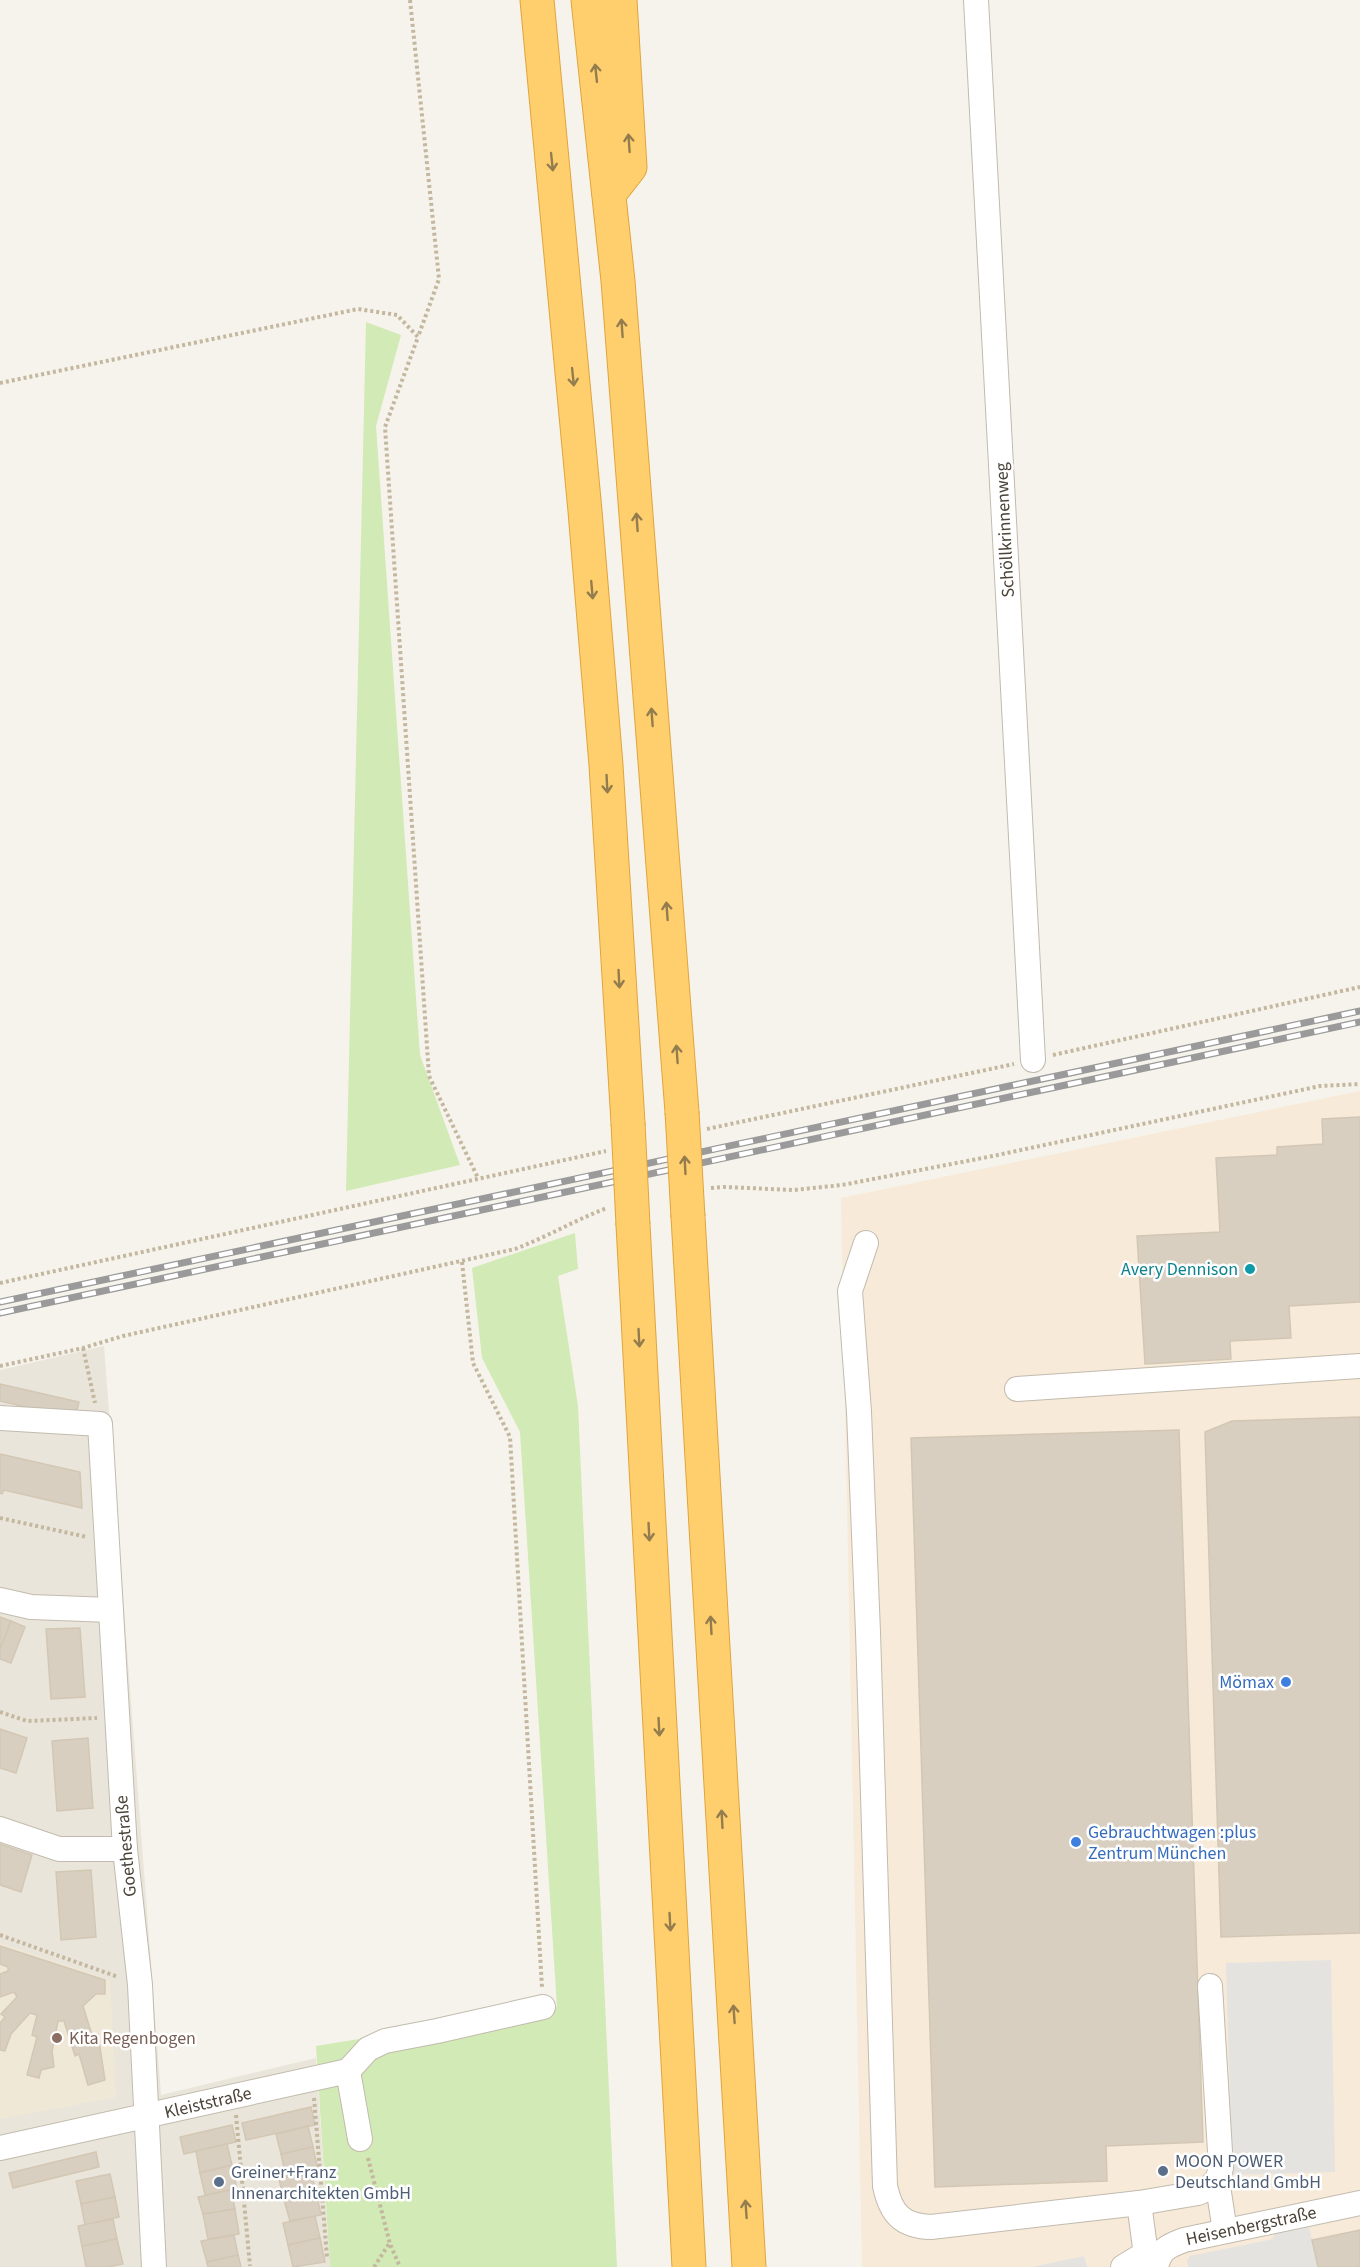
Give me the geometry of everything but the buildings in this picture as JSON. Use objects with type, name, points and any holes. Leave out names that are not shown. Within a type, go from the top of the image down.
[{"type":"highway","points":[[522,0],[546,103]]},
{"type":"highway","points":[[537,0],[584,499],[606,765],[622,1136],[633,1225],[689,2267]]},
{"type":"highway","points":[[588,0],[618,281],[690,1122],[688,1217],[749,2267]]},
{"type":"highway","points":[[609,194],[630,166],[620,0]]},
{"type":"street","name":"Schöllkrinnenweg","points":[[975,0],[1033,1060]]},
{"type":"street","points":[[866,1243],[850,1291],[859,1412],[868,1632],[885,2186],[888,2202],[896,2215],[906,2222],[931,2227],[1139,2203],[1198,2193],[1209,2188],[1217,2180],[1221,2168],[1210,1986]]},
{"type":"street","points":[[1017,1389],[1360,1366]]},
{"type":"street","points":[[0,1418],[100,1424]]},
{"type":"street","name":"Goethestraße","points":[[100,1424],[125,1849],[140,1985],[154,2267]]},
{"type":"street","points":[[0,1600],[31,1607],[111,1610]]},
{"type":"street","points":[[0,1829],[59,1849],[125,1849]]},
{"type":"street","points":[[360,2139],[348,2070],[368,2049],[385,2041],[543,2007]]},
{"type":"street","name":"Kleiststraße","points":[[0,2148],[348,2070]]},
{"type":"street","points":[[1217,2180],[1225,2231]]},
{"type":"street","points":[[1139,2203],[1154,2258]]},
{"type":"street","name":"Heisenbergstraße","points":[[1123,2267],[1154,2258],[1171,2244],[1184,2240],[1360,2203]]},
{"type":"path","points":[[410,0],[439,279],[385,427],[429,1076],[478,1178]]},
{"type":"path","points":[[0,383],[358,309],[397,315],[418,337]]},
{"type":"path","points":[[690,1122],[1033,1060],[1360,987]]},
{"type":"path","points":[[0,1283],[478,1178],[622,1136]]},
{"type":"path","points":[[462,1262],[473,1363],[510,1437],[543,2007]]},
{"type":"path","points":[[83,1348],[100,1424]]},
{"type":"path","points":[[0,1518],[106,1541]]},
{"type":"path","points":[[0,1712],[27,1721],[116,1718]]},
{"type":"path","points":[[0,1935],[140,1985]]},
{"type":"path","points":[[313,2079],[327,2257]]},
{"type":"path","points":[[234,2097],[250,2266]]},
{"type":"path","points":[[360,2139],[364,2141],[390,2244],[400,2267]]},
{"type":"path","points":[[374,2267],[390,2244]]},
{"type":"shaded area","points":[[1360,1091],[1360,2267],[862,2267],[841,1198]]},
{"type":"shaded area","points":[[104,1346],[161,2095],[316,2058],[330,2267],[0,2267],[0,1370]]},
{"type":"shaded area","name":"Kita Regenbogen","points":[[0,1943],[110,1980],[116,2097],[0,2119]]},
{"type":"shaded area","points":[[1331,1960],[1335,2172],[1232,2175],[1226,1963]]},
{"type":"shaded area","points":[[1309,2227],[1318,2267],[1188,2267],[1187,2261],[1190,2256],[1273,2239],[1274,2233]]},
{"type":"shaded area","points":[[1084,2256],[1087,2267],[1032,2267]]},
{"type":"green space","points":[[366,322],[401,335],[376,426],[420,1055],[460,1165],[346,1191]]},
{"type":"green space","points":[[575,1233],[578,1269],[558,1276],[578,1406],[617,2267],[330,2267],[316,2046],[557,2007],[520,1432],[482,1358],[472,1268]]},
{"type":"railway","points":[[0,1302],[1360,1011]]},
{"type":"railway","points":[[0,1313],[1360,1022]]},
{"type":"place","name":"Avery Dennison","points":[[1250,1269]]},
{"type":"place","name":"Mömax","points":[[1286,1682]]},
{"type":"place","name":"Gebrauchtwagen :plus Zentrum München","points":[[1076,1842]]},
{"type":"place","name":"Kita Regenbogen","points":[[57,2038]]},
{"type":"place","name":"MOON POWER Deutschland GmbH","points":[[1163,2171]]},
{"type":"place","name":"Greiner+Franz Innenarchitekten GmbH","points":[[219,2182]]}]
